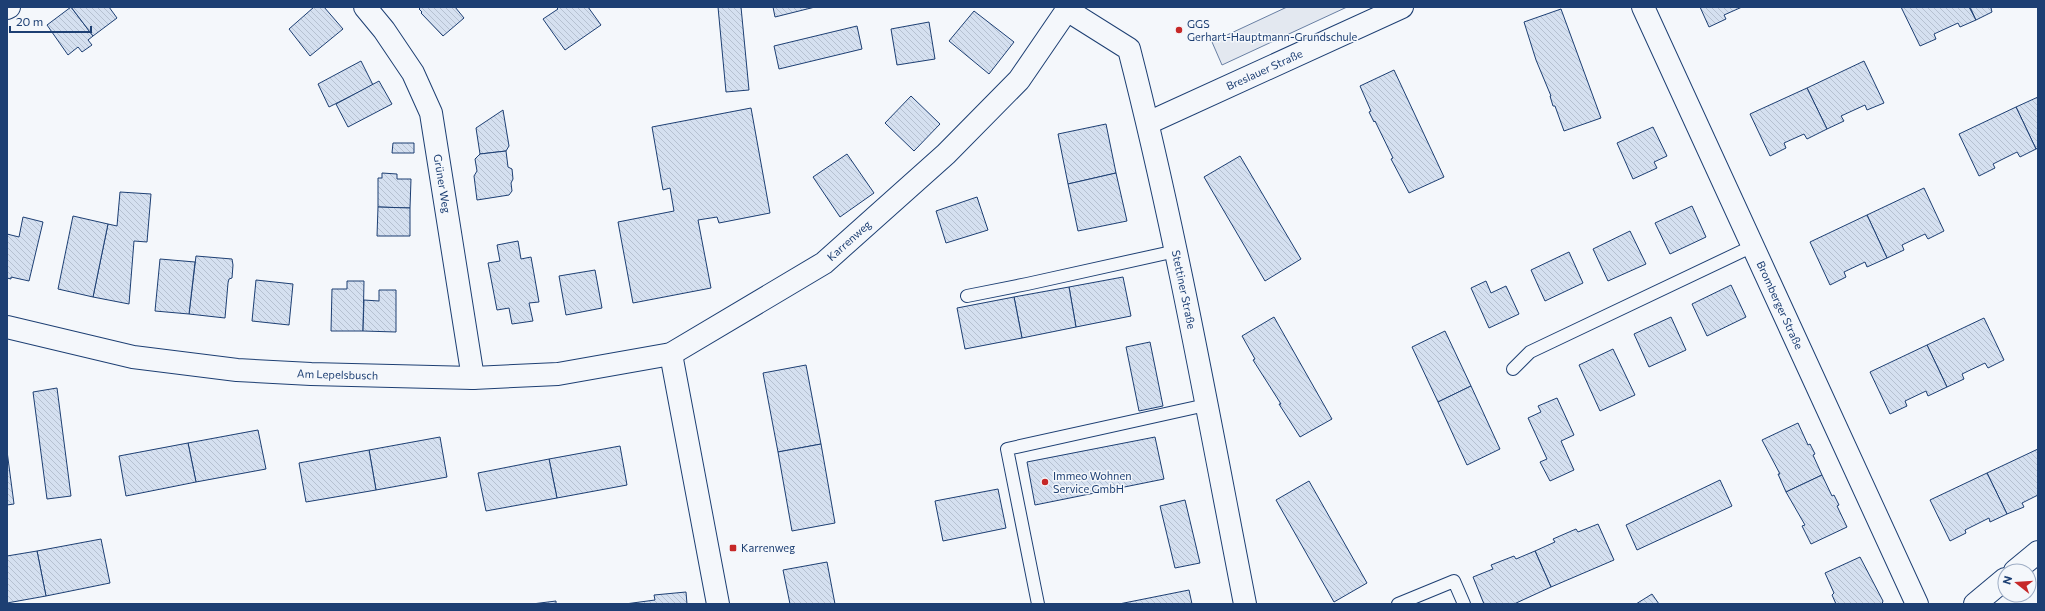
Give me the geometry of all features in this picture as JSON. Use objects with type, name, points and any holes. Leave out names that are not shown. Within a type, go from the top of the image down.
[{"type":"street","name":"Grüner Weg","points":[[365,7],[384,30],[413,73],[431,113],[473,378]]},
{"type":"street","name":"Breslauer Straße","points":[[1148,123],[1402,7]]},
{"type":"street","name":"Bromberger Straße","points":[[1643,7],[1918,604]]},
{"type":"street","name":"Stettiner Straße","points":[[1068,8],[1129,49],[1148,123],[1176,251],[1245,604]]},
{"type":"street","name":"Karrenweg","points":[[671,354],[824,263],[946,154],[1019,80],[1068,8]]},
{"type":"street","name":"Am Lepelsbusch","points":[[7,327],[133,358],[237,370],[473,378],[558,374],[671,354]]},
{"type":"street","points":[[671,354],[718,604]]},
{"type":"street","points":[[2025,563],[2038,552]]},
{"type":"street","points":[[1975,604],[1997,586]]},
{"type":"lane","points":[[1513,369],[1530,352],[1753,246]]},
{"type":"lane","points":[[967,296],[1176,251]]},
{"type":"lane","points":[[1038,604],[1007,449],[1206,405]]},
{"type":"lane","points":[[1398,604],[1454,581],[1464,604]]},
{"type":"shaded area","points":[[1287,7],[1347,7],[1222,65],[1212,42]]},
{"type":"building","points":[[71,7],[93,36],[88,40],[92,45],[82,52],[78,47],[68,55],[47,25]]},
{"type":"building","points":[[71,7],[109,7],[117,18],[93,36]]},
{"type":"building","points":[[314,7],[324,7],[343,29],[310,56],[289,29]]},
{"type":"building","points":[[421,7],[455,7],[464,18],[443,36],[421,13],[422,12],[419,9]]},
{"type":"building","points":[[556,7],[588,7],[601,25],[565,50],[543,19],[558,9]]},
{"type":"building","points":[[718,7],[741,7],[749,90],[726,92]]},
{"type":"building","points":[[773,7],[815,7],[775,17]]},
{"type":"building","points":[[1700,7],[1742,7],[1724,15],[1726,19],[1709,27]]},
{"type":"building","points":[[1901,7],[1969,7],[1976,20],[1960,27],[1958,23],[1934,34],[1936,39],[1920,46]]},
{"type":"building","points":[[1970,7],[1993,7],[1991,8],[1992,12],[1976,20]]},
{"type":"building","points":[[1561,9],[1601,118],[1564,131],[1536,60],[1524,22]]},
{"type":"building","points":[[974,11],[1014,42],[989,74],[949,41]]},
{"type":"building","points":[[929,22],[935,59],[897,65],[891,29]]},
{"type":"building","points":[[857,26],[862,49],[779,69],[774,46]]},
{"type":"building","points":[[361,61],[373,85],[329,107],[318,84]]},
{"type":"building","points":[[1864,61],[1884,103],[1867,110],[1865,105],[1841,116],[1844,121],[1827,129],[1807,88]]},
{"type":"building","points":[[1394,70],[1444,177],[1409,193],[1391,159],[1393,158],[1375,121],[1374,122],[1369,112],[1371,111],[1360,86]]},
{"type":"building","points":[[379,81],[392,104],[348,127],[336,104]]},
{"type":"building","points":[[1807,88],[1827,129],[1807,139],[1804,134],[1784,143],[1786,148],[1770,156],[1750,114]]},
{"type":"building","points":[[911,96],[940,124],[914,151],[885,123]]},
{"type":"building","points":[[2038,97],[2038,148],[2036,149],[2016,107]]},
{"type":"building","points":[[2016,107],[2036,149],[2020,157],[2017,152],[1993,164],[1995,168],[1979,176],[1959,134]]},
{"type":"building","points":[[751,108],[770,213],[719,223],[717,217],[698,220],[711,288],[633,303],[618,222],[674,211],[670,188],[663,190],[652,127]]},
{"type":"building","points":[[503,110],[509,146],[506,151],[480,154],[476,128]]},
{"type":"building","points":[[1106,124],[1116,173],[1068,184],[1058,134]]},
{"type":"building","points":[[1653,127],[1667,156],[1654,162],[1657,168],[1633,179],[1617,143]]},
{"type":"building","points":[[393,143],[414,143],[414,153],[392,153]]},
{"type":"building","points":[[506,151],[508,167],[512,169],[512,191],[509,195],[477,200],[474,176],[477,171],[475,159],[480,154]]},
{"type":"building","points":[[847,154],[874,193],[840,217],[813,177]]},
{"type":"building","points":[[1240,156],[1301,259],[1265,281],[1204,177]]},
{"type":"building","points":[[382,173],[397,174],[397,179],[411,179],[410,208],[378,207],[378,178],[382,178]]},
{"type":"building","points":[[1116,173],[1127,221],[1078,231],[1068,184]]},
{"type":"building","points":[[1924,188],[1944,231],[1928,239],[1925,234],[1902,245],[1904,250],[1887,258],[1867,215]]},
{"type":"building","points":[[120,192],[151,194],[147,242],[134,241],[129,304],[93,297],[108,224],[117,226]]},
{"type":"building","points":[[977,197],[988,230],[946,243],[936,211]]},
{"type":"building","points":[[1692,206],[1706,237],[1670,254],[1655,223]]},
{"type":"building","points":[[378,207],[410,208],[410,236],[377,236]]},
{"type":"building","points":[[1867,215],[1887,258],[1867,267],[1865,262],[1844,272],[1846,277],[1830,285],[1810,242]]},
{"type":"building","points":[[73,216],[108,224],[93,297],[58,289]]},
{"type":"building","points":[[23,217],[43,222],[29,281],[11,277],[11,279],[7,278],[7,234],[19,237]]},
{"type":"building","points":[[1630,231],[1646,264],[1608,281],[1593,249]]},
{"type":"building","points":[[518,241],[521,259],[531,257],[539,302],[529,303],[533,321],[512,324],[509,308],[497,310],[488,263],[500,261],[497,245]]},
{"type":"building","points":[[1569,252],[1583,283],[1545,301],[1531,270]]},
{"type":"building","points":[[196,256],[232,259],[232,278],[229,279],[228,283],[225,318],[189,314]]},
{"type":"building","points":[[160,259],[195,262],[189,314],[155,311]]},
{"type":"building","points":[[595,270],[602,308],[566,315],[559,276]]},
{"type":"building","points":[[1123,277],[1131,316],[1076,327],[1069,287]]},
{"type":"building","points":[[256,280],[293,284],[289,325],[252,321]]},
{"type":"building","points":[[347,281],[364,281],[363,331],[331,331],[332,289],[347,289]]},
{"type":"building","points":[[1486,281],[1491,293],[1506,286],[1519,314],[1489,328],[1471,288]]},
{"type":"building","points":[[1731,285],[1746,317],[1707,336],[1692,304]]},
{"type":"building","points":[[1069,287],[1076,327],[1022,338],[1014,297]]},
{"type":"building","points":[[379,290],[396,290],[396,332],[363,331],[364,300],[379,301]]},
{"type":"building","points":[[1014,297],[1022,338],[965,349],[957,308]]},
{"type":"building","points":[[1274,317],[1332,419],[1300,437],[1253,360],[1255,359],[1242,336]]},
{"type":"building","points":[[1671,317],[1686,350],[1649,367],[1634,334]]},
{"type":"building","points":[[1984,318],[2004,360],[1988,368],[1985,363],[1962,374],[1964,379],[1947,387],[1927,345]]},
{"type":"building","points":[[1445,331],[1471,386],[1438,402],[1412,347]]},
{"type":"building","points":[[1150,342],[1163,406],[1139,411],[1126,347]]},
{"type":"building","points":[[1927,345],[1947,387],[1928,396],[1926,391],[1905,401],[1907,406],[1890,414],[1870,372]]},
{"type":"building","points":[[1613,349],[1635,395],[1600,411],[1579,365]]},
{"type":"building","points":[[806,365],[821,444],[778,452],[763,373]]},
{"type":"building","points":[[1471,386],[1500,449],[1467,465],[1438,402]]},
{"type":"building","points":[[57,388],[71,496],[47,499],[33,392]]},
{"type":"building","points":[[1557,398],[1574,435],[1561,441],[1574,470],[1550,481],[1540,462],[1547,459],[1528,418],[1541,412],[1538,406]]},
{"type":"building","points":[[1798,423],[1808,445],[1810,444],[1815,454],[1813,455],[1822,475],[1786,492],[1778,474],[1780,474],[1762,440]]},
{"type":"building","points":[[258,430],[266,469],[196,482],[188,443]]},
{"type":"building","points":[[440,437],[447,477],[376,490],[369,450]]},
{"type":"building","points":[[1155,437],[1164,479],[1035,505],[1027,462]]},
{"type":"building","points":[[188,443],[196,482],[126,496],[119,456]]},
{"type":"building","points":[[821,444],[835,523],[792,531],[778,452]]},
{"type":"building","points":[[620,446],[627,485],[557,498],[549,459]]},
{"type":"building","points":[[2038,449],[2038,495],[2022,503],[2024,507],[2007,514],[1987,473]]},
{"type":"building","points":[[369,450],[376,490],[306,502],[299,463]]},
{"type":"building","points":[[7,451],[14,504],[7,505]]},
{"type":"building","points":[[549,459],[557,498],[486,511],[478,473]]},
{"type":"building","points":[[1987,473],[2007,514],[1990,522],[1989,518],[1965,530],[1966,533],[1950,541],[1930,500]]},
{"type":"building","points":[[1822,475],[1832,496],[1834,495],[1839,505],[1837,506],[1847,527],[1811,544],[1802,526],[1805,525],[1786,492]]},
{"type":"building","points":[[1720,480],[1732,506],[1637,550],[1626,525]]},
{"type":"building","points":[[1309,481],[1367,583],[1334,602],[1276,500]]},
{"type":"building","points":[[998,489],[1006,528],[943,541],[935,501]]},
{"type":"building","points":[[1185,500],[1200,563],[1175,568],[1160,506]]},
{"type":"building","points":[[1598,524],[1614,560],[1551,587],[1535,551],[1555,542],[1553,539],[1576,529],[1578,532]]},
{"type":"building","points":[[101,539],[110,583],[46,596],[37,551]]},
{"type":"building","points":[[37,551],[46,596],[7,603],[7,556]]},
{"type":"building","points":[[1535,551],[1551,587],[1514,604],[1484,604],[1473,577],[1493,569],[1491,565],[1514,556],[1516,559]]},
{"type":"building","points":[[1860,557],[1883,601],[1882,604],[1836,604],[1832,595],[1834,593],[1825,573]]},
{"type":"building","points":[[827,562],[835,604],[790,604],[783,570]]},
{"type":"building","points":[[1189,590],[1192,604],[1119,604]]},
{"type":"building","points":[[686,592],[687,604],[625,604],[655,600],[654,595]]},
{"type":"building","points":[[1652,594],[1659,604],[1636,604]]},
{"type":"building","points":[[556,601],[556,604],[532,604]]},
{"type":"place","name":"GGS Gerhart-Hauptmann-Grundschule","points":[[1179,30]]},
{"type":"place","name":"Immeo Wohnen Service GmbH","points":[[1045,482]]},
{"type":"place","name":"Karrenweg","points":[[733,548]]}]
